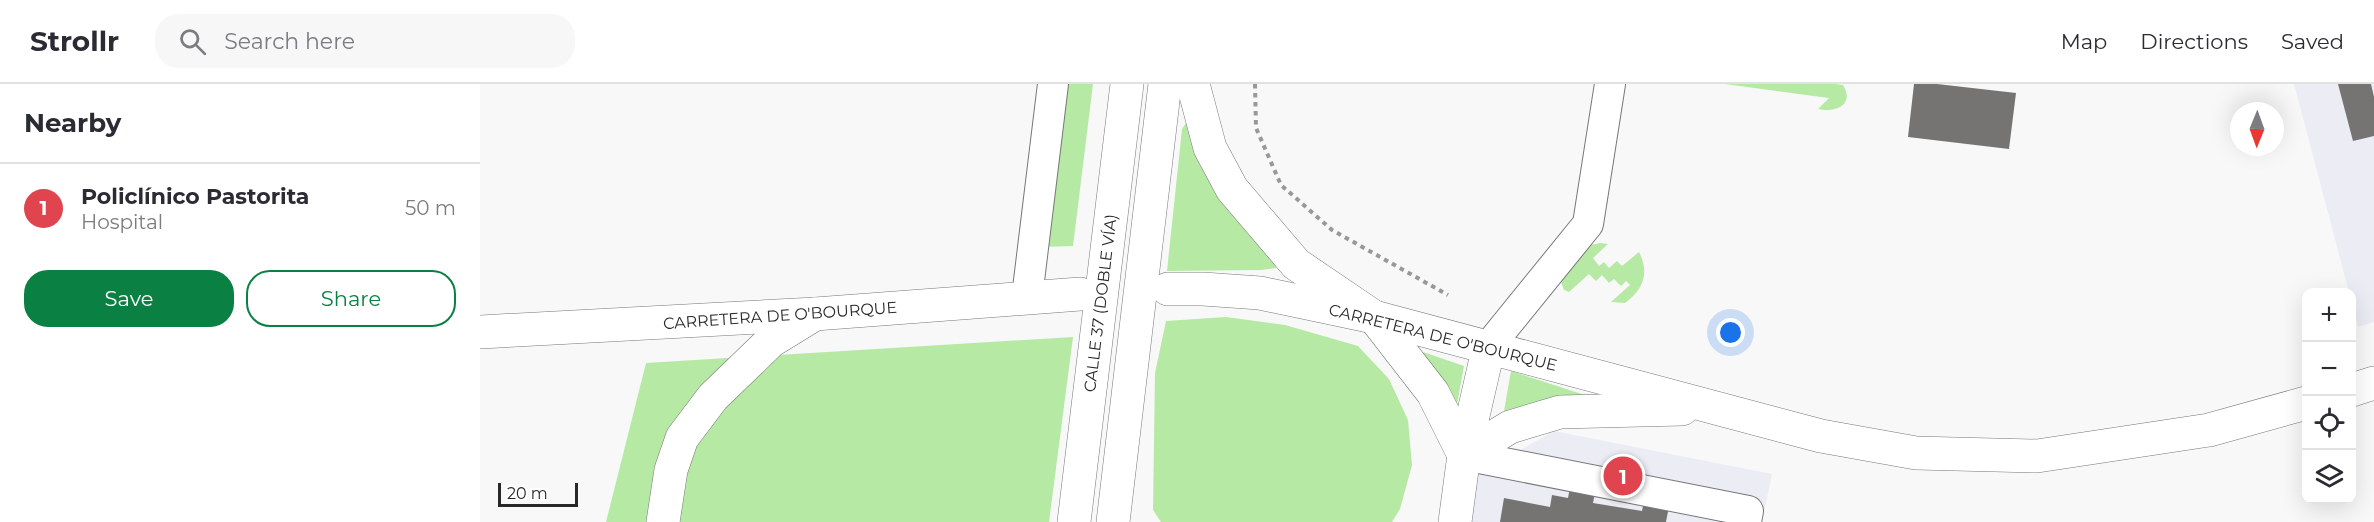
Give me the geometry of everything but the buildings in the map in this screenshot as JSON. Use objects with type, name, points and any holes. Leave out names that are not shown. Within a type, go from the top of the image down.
[{"type":"main road","name":"CALLE 37 (DOBLE VÍA)","points":[[1074,522],[1126,84]]},
{"type":"main road","points":[[1113,522],[1166,84]]},
{"type":"main road","points":[[1194,84],[1210,148],[1232,189],[1296,264],[1374,317],[1433,393],[1464,455]]},
{"type":"main road","name":"CARRETERA DE O'BOURQUE","points":[[1168,290],[1203,289],[1260,293],[1374,317],[1821,436],[1916,453],[2037,456],[2209,430],[2302,404]]},
{"type":"main road","name":"CARRETERA DE O'BOURQUE","points":[[480,332],[815,314],[1080,294]]},
{"type":"main road","points":[[663,522],[671,470],[682,438],[694,421],[713,397],[771,341],[815,314]]},
{"type":"main road","points":[[1455,522],[1464,455],[1489,346]]},
{"type":"main road","points":[[2356,389],[2374,384]]},
{"type":"main road","points":[[1464,455],[1510,427],[1560,412],[1602,413],[1714,407]]},
{"type":"main road","points":[[1119,472],[1130,522]]},
{"type":"street","points":[[1028,297],[1053,84]]},
{"type":"street","points":[[1489,346],[1588,224],[1610,84]]},
{"type":"street","points":[[1464,455],[1748,510],[1746,522]]},
{"type":"path","points":[[1255,84],[1256,128],[1281,185],[1332,230],[1448,295]]},
{"type":"shaded area","points":[[2294,84],[2374,84],[2374,322],[2358,327],[2356,288],[2348,288]]},
{"type":"shaded area","points":[[1554,431],[1772,474],[1762,522],[1467,522],[1471,478]]},
{"type":"green space","points":[[1057,84],[1093,84],[1073,246],[1039,247]]},
{"type":"green space","points":[[1725,84],[1835,84],[1843,85],[1847,98],[1842,106],[1825,110],[1818,109],[1829,98]]},
{"type":"green space","points":[[1186,123],[1193,125],[1279,261],[1276,268],[1167,271],[1182,129]]},
{"type":"green space","points":[[1608,244],[1593,258],[1599,266],[1604,262],[1609,268],[1617,261],[1622,266],[1639,252],[1644,267],[1643,280],[1640,287],[1625,303],[1611,302],[1630,285],[1626,281],[1621,286],[1614,279],[1609,283],[1602,275],[1596,281],[1589,274],[1569,292],[1564,290],[1561,282],[1563,275],[1590,245]]},
{"type":"green space","points":[[1226,317],[1285,325],[1358,346],[1389,379],[1408,420],[1412,465],[1400,509],[1392,522],[1161,522],[1153,510],[1155,373],[1166,321]]},
{"type":"green space","points":[[1073,337],[1049,522],[606,522],[646,363]]},
{"type":"green space","points":[[1423,352],[1464,366],[1456,410]]},
{"type":"green space","points":[[1511,371],[1591,397],[1550,398],[1504,411]]},
{"type":"place","name":"Policlínico Pastorita","points":[[1623,476]]}]
